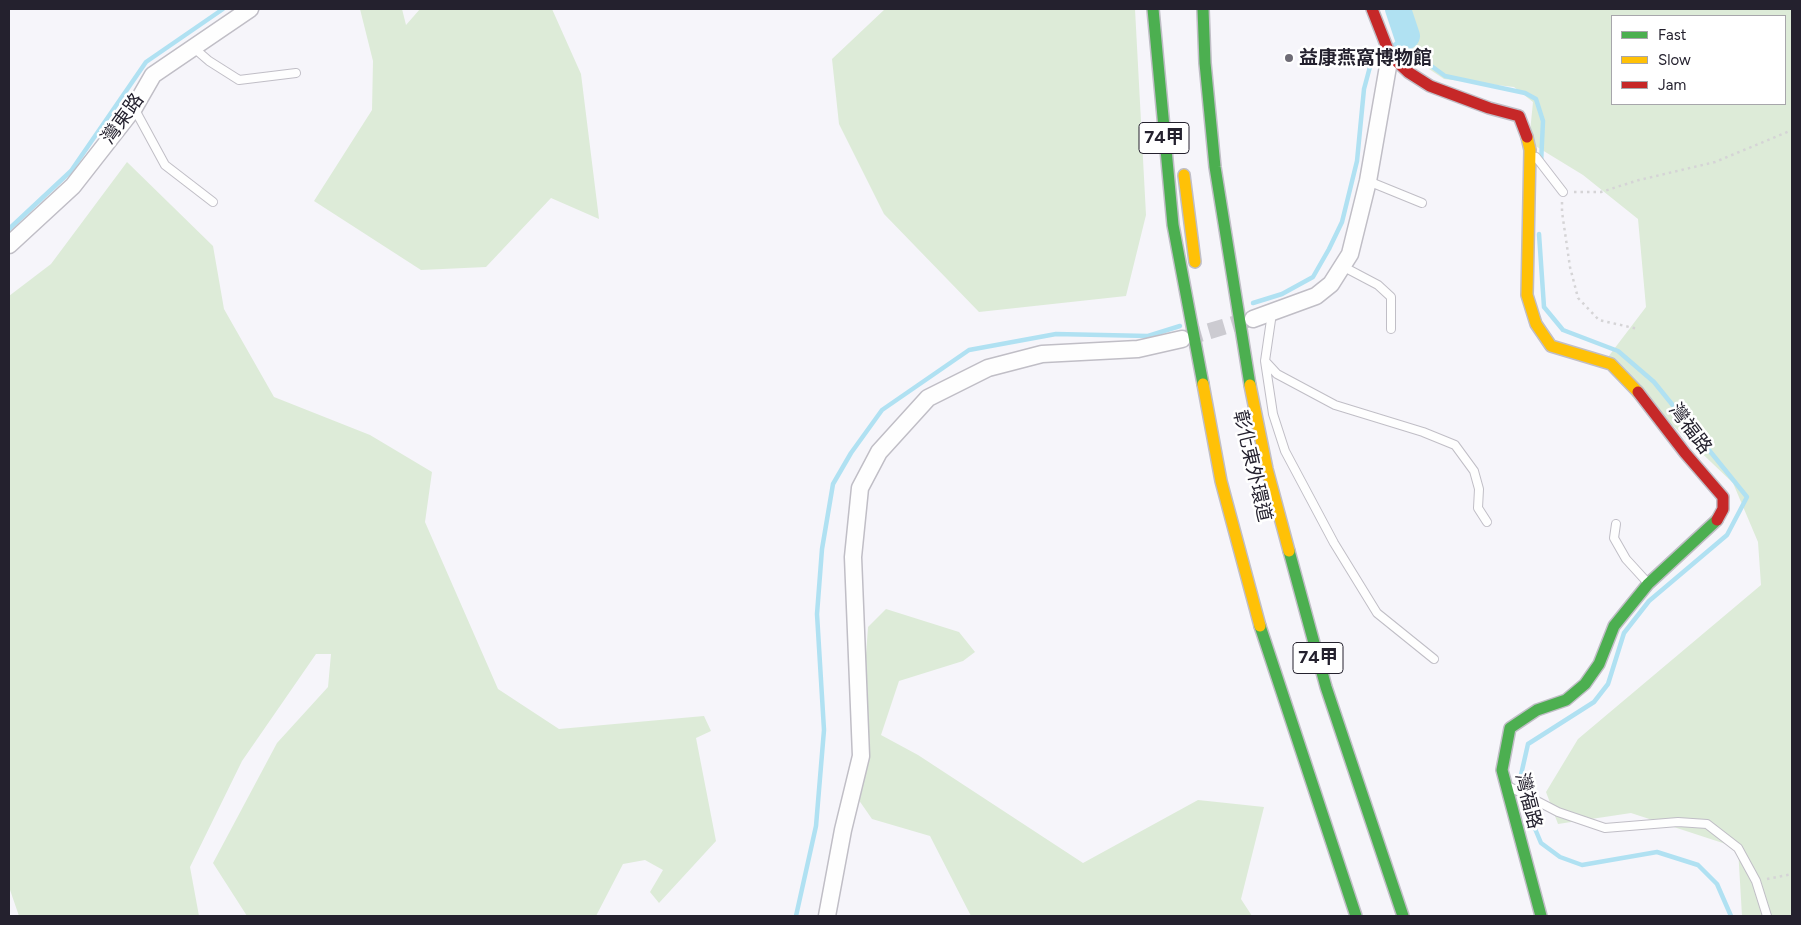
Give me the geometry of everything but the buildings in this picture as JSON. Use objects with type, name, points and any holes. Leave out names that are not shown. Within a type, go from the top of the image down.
[{"type":"main road","name":"74甲","points":[[1153,9],[1172,225],[1221,481],[1261,631],[1356,916]]},
{"type":"main road","name":"74甲","points":[[1203,9],[1205,63],[1213,148],[1226,248],[1267,469],[1326,687],[1403,916]]},
{"type":"main road","name":"灣福路","points":[[1372,9],[1390,55],[1408,72],[1430,86],[1489,108],[1519,116],[1528,135],[1530,150],[1527,295],[1536,324],[1551,346],[1611,364],[1648,402],[1685,454],[1722,497],[1723,510],[1718,519],[1648,584],[1614,626],[1599,664],[1585,684],[1566,700],[1537,710],[1510,728],[1502,770],[1504,784],[1541,916]]},
{"type":"main road","name":"74甲","points":[[1192,26],[1214,240]]},
{"type":"main road","name":"74甲","points":[[1182,160],[1197,273]]},
{"type":"main road","name":"彰化東外環道","points":[[1230,338],[1260,489]]},
{"type":"main road","name":"74甲","points":[[1307,662],[1340,767]]},
{"type":"main road","name":"74甲","points":[[1295,694],[1342,834]]},
{"type":"main road","points":[[1356,813],[1391,916]]},
{"type":"street","name":"灣東路","points":[[9,245],[73,186],[134,108],[153,75],[250,9]]},
{"type":"street","points":[[1253,319],[1316,296],[1331,284],[1350,254],[1368,181],[1390,55]]},
{"type":"street","points":[[827,916],[842,830],[861,756],[853,557],[860,488],[879,452],[928,398],[988,368],[1042,354],[1138,348],[1182,339]]},
{"type":"lane","points":[[193,48],[209,61],[239,80],[296,73]]},
{"type":"lane","points":[[134,108],[165,165],[213,202]]},
{"type":"lane","points":[[1530,150],[1563,192]]},
{"type":"lane","points":[[1368,181],[1422,203]]},
{"type":"lane","points":[[1342,266],[1378,285],[1392,297],[1391,329]]},
{"type":"lane","points":[[1272,313],[1265,361],[1273,414],[1285,451],[1334,543],[1377,613],[1434,659]]},
{"type":"lane","points":[[1265,361],[1277,374],[1335,404],[1422,432],[1455,445],[1474,471],[1479,489],[1478,508],[1488,522]]},
{"type":"lane","points":[[1616,524],[1614,538],[1626,559],[1648,584]]},
{"type":"lane","points":[[1504,784],[1558,812],[1605,828],[1678,822],[1707,824],[1738,848],[1756,881],[1767,916]]},
{"type":"path","points":[[1638,329],[1599,320],[1578,298],[1562,212],[1563,192],[1600,192],[1639,180],[1715,162],[1792,130]]},
{"type":"path","points":[[1756,881],[1792,874]]},
{"type":"green space","points":[[360,9],[402,9],[406,25],[420,9],[552,9],[581,74],[599,219],[551,198],[486,267],[421,270],[314,201],[372,110],[373,61]]},
{"type":"green space","points":[[885,9],[1135,9],[1146,215],[1126,296],[979,312],[884,214],[839,124],[832,59]]},
{"type":"green space","points":[[1390,9],[1792,9],[1792,916],[1742,916],[1738,848],[1631,813],[1558,824],[1546,792],[1578,739],[1761,585],[1758,542],[1733,483],[1605,361],[1646,307],[1638,219],[1583,175],[1529,142],[1533,102],[1514,87],[1444,79],[1420,63],[1399,36]]},
{"type":"green space","points":[[127,162],[213,246],[224,309],[274,397],[370,435],[432,472],[425,522],[498,689],[559,729],[704,716],[711,731],[696,738],[716,841],[659,903],[650,892],[663,870],[645,860],[623,864],[596,916],[247,916],[213,863],[277,743],[328,687],[331,654],[316,654],[242,761],[190,867],[199,916],[19,916],[9,887],[9,296],[51,264]]},
{"type":"green space","points":[[886,609],[959,632],[975,652],[963,661],[899,681],[881,735],[918,755],[1083,863],[1198,800],[1264,807],[1241,899],[1252,916],[971,916],[930,836],[872,819],[856,796],[868,627]]},
{"type":"waterway","points":[[9,229],[71,171],[146,62],[223,9]]},
{"type":"waterway","points":[[1398,9],[1407,36]]},
{"type":"waterway","points":[[1393,46],[1407,36],[1411,51],[1445,76],[1525,93],[1536,99],[1543,121],[1541,164]]},
{"type":"waterway","points":[[1253,303],[1282,294],[1313,277],[1329,249],[1342,222],[1357,161],[1364,89],[1371,63],[1383,54]]},
{"type":"waterway","points":[[1539,234],[1544,307],[1563,330],[1618,351],[1654,382],[1747,497],[1727,535],[1649,601],[1624,633],[1608,684],[1594,702],[1528,744],[1518,788],[1541,843],[1560,857],[1582,865],[1657,852],[1698,865],[1717,884],[1731,916]]},
{"type":"waterway","points":[[796,916],[816,826],[824,730],[817,614],[822,549],[833,484],[851,453],[882,410],[969,350],[1056,334],[1148,336],[1180,326]]},
{"type":"tunnel","points":[[1186,338],[1247,320]]},
{"type":"traffic: fast","points":[[1153,9],[1173,225],[1203,384]]},
{"type":"traffic: fast","points":[[1203,9],[1205,63],[1215,167],[1250,385]]},
{"type":"traffic: fast","points":[[1541,916],[1502,770],[1510,728],[1537,710],[1566,700],[1585,684],[1599,664],[1614,626],[1648,584],[1717,520]]},
{"type":"traffic: fast","points":[[1289,551],[1326,687],[1403,916]]},
{"type":"traffic: fast","points":[[1260,626],[1356,916]]},
{"type":"traffic: slow","points":[[1527,137],[1530,150],[1527,295],[1536,324],[1551,346],[1611,364],[1638,392]]},
{"type":"traffic: slow","points":[[1184,175],[1195,262]]},
{"type":"traffic: slow","points":[[1203,384],[1221,481],[1260,626]]},
{"type":"traffic: slow","points":[[1250,385],[1267,469],[1289,551]]},
{"type":"traffic: jam","points":[[1372,9],[1390,55],[1408,72],[1430,86],[1489,108],[1519,116],[1527,137]]},
{"type":"traffic: jam","points":[[1638,392],[1685,453],[1723,497],[1723,509],[1717,520]]},
{"type":"place","name":"益康燕窩博物館","points":[[1289,58]]}]
